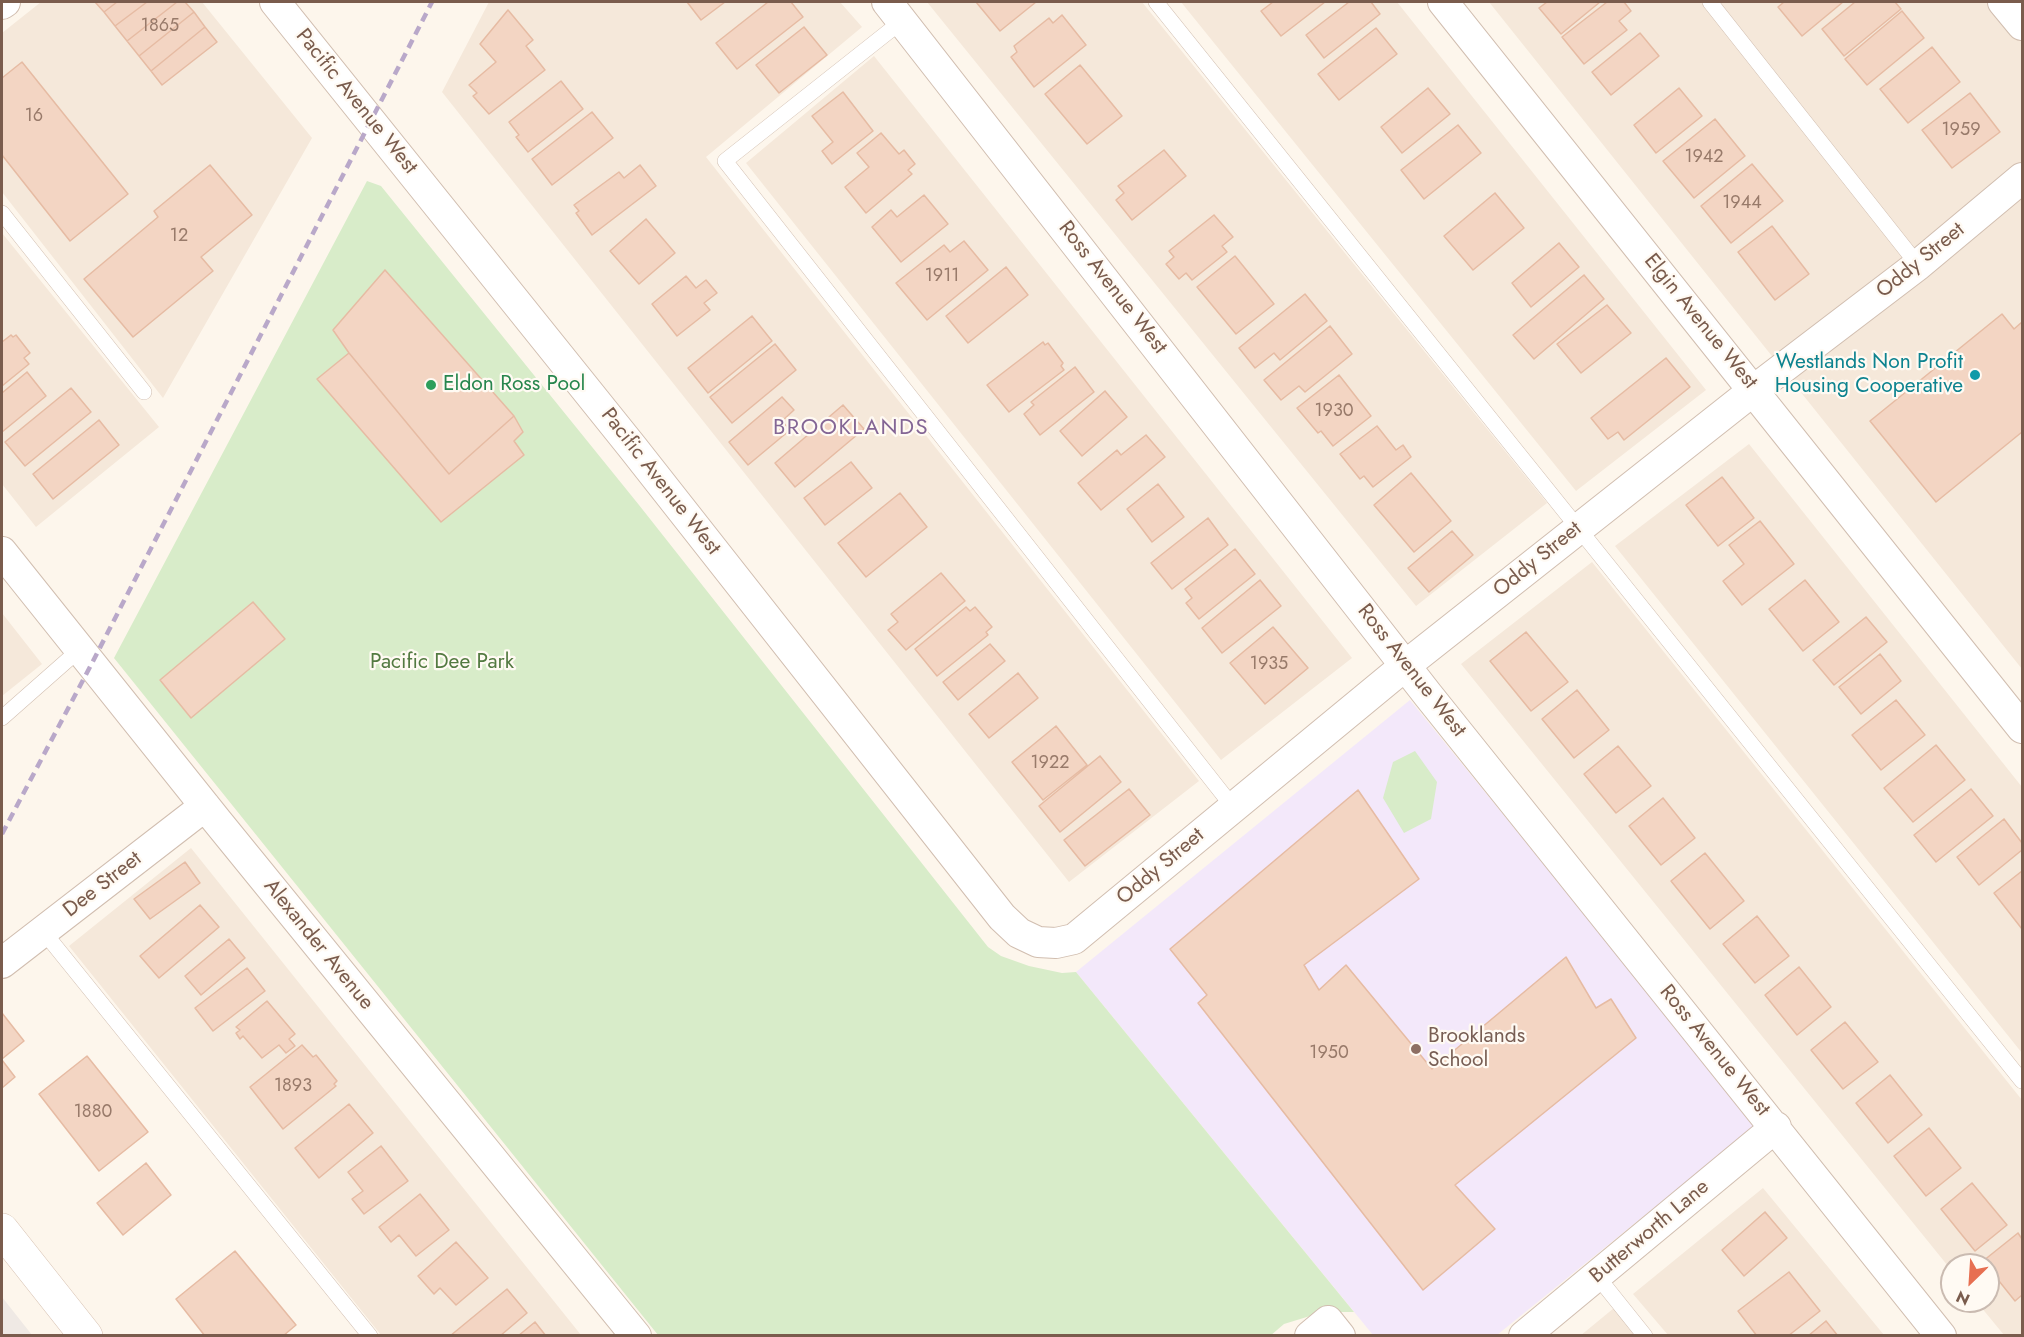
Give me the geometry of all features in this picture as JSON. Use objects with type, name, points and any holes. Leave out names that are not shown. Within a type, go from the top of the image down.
[{"type":"main road","points":[[2,1230],[86,1335]]},
{"type":"street","name":"Pacific Avenue West","points":[[275,2],[611,420],[1002,917],[1018,933],[1038,942],[1056,943]]},
{"type":"street","name":"Elgin Avenue West","points":[[1443,2],[2022,728]]},
{"type":"street","points":[[2003,2],[2022,25]]},
{"type":"street","name":"Ross Avenue West","points":[[895,11],[1406,665],[1941,1335]]},
{"type":"street","name":"Oddy Street","points":[[1056,943],[1074,939],[1406,665],[1578,527],[1918,265],[2022,178]]},
{"type":"street","name":"Alexander Avenue","points":[[2,552],[78,650],[636,1335]]},
{"type":"street","name":"Dee Street","points":[[2,963],[205,806]]},
{"type":"street","name":"Butterworth Lane","points":[[1524,1335],[1776,1127]]},
{"type":"lane","points":[[1156,2],[2022,1081]]},
{"type":"lane","points":[[1710,2],[1918,265]]},
{"type":"lane","points":[[895,11],[725,161],[1233,807]]},
{"type":"lane","points":[[2,213],[144,392]]},
{"type":"lane","points":[[2,718],[78,650]]},
{"type":"lane","points":[[44,931],[370,1335]]},
{"type":"lane","points":[[1597,1276],[1645,1335]]},
{"type":"shaded area","points":[[41,2],[202,2],[312,138],[163,398],[2,192],[2,33]]},
{"type":"shaded area","points":[[489,2],[840,2],[862,27],[706,157],[1199,781],[1069,882],[442,92]]},
{"type":"shaded area","points":[[927,2],[1142,2],[1547,503],[1416,606]]},
{"type":"shaded area","points":[[1181,2],[1397,2],[1706,390],[1576,491]]},
{"type":"shaded area","points":[[1489,2],[2022,2],[2022,669]]},
{"type":"shaded area","points":[[874,56],[1352,658],[1221,760],[746,163]]},
{"type":"shaded area","points":[[2,233],[159,427],[36,527],[2,484]]},
{"type":"shaded area","points":[[1749,444],[2022,787],[2022,1053],[1615,546]]},
{"type":"shaded area","points":[[1592,562],[2022,1100],[2022,1335],[2004,1335],[1986,1313],[2000,1313],[2000,1253],[1940,1253],[1940,1256],[1461,664]]},
{"type":"shaded area","points":[[2,613],[42,664],[2,696]]},
{"type":"shaded area","name":"Brooklands School","points":[[1410,700],[1756,1125],[1497,1335],[1373,1335],[1076,972]]},
{"type":"shaded area","points":[[191,848],[581,1335],[381,1335],[69,946]]},
{"type":"shaded area","points":[[1763,1188],[1884,1335],[1668,1335],[1633,1294]]},
{"type":"shaded area","points":[[2,1297],[32,1335],[2,1335]]},
{"type":"shaded area","points":[[1614,1308],[1636,1336],[1580,1336]]},
{"type":"green space","name":"Pacific Dee Park","points":[[367,181],[381,186],[639,505],[988,947],[1001,956],[1029,966],[1062,973],[1076,972],[1354,1312],[1323,1312],[1284,1324],[1270,1336],[658,1335],[114,658]]},
{"type":"green space","points":[[1415,751],[1437,782],[1431,819],[1404,833],[1383,798],[1393,762]]},
{"type":"building","points":[[95,2],[117,2],[104,12]]},
{"type":"building","points":[[117,2],[147,2],[115,26],[104,12]]},
{"type":"building","points":[[147,2],[177,2],[127,41],[115,26]]},
{"type":"building","points":[[177,2],[185,2],[194,12],[139,56],[127,41]]},
{"type":"building","points":[[687,2],[725,2],[701,20]]},
{"type":"building","points":[[768,2],[791,2],[803,17],[737,69],[716,43]]},
{"type":"building","points":[[976,2],[1036,2],[1000,31]]},
{"type":"building","points":[[1273,2],[1325,2],[1281,36],[1261,11]]},
{"type":"building","points":[[1349,2],[1371,2],[1380,14],[1324,58],[1306,35]]},
{"type":"building","points":[[1547,2],[1600,2],[1561,34],[1539,8]]},
{"type":"building","points":[[1607,2],[1624,2],[1631,11],[1619,21],[1627,30],[1584,64],[1562,37]]},
{"type":"building","points":[[1784,2],[1843,2],[1802,36],[1778,7]]},
{"type":"building","points":[[1855,2],[1895,2],[1901,9],[1844,56],[1822,29]]},
{"type":"building","points":[[508,10],[533,40],[526,46],[545,70],[489,114],[473,96],[477,93],[469,85],[496,62],[480,44]]},
{"type":"building","points":[[1902,11],[1924,38],[1867,85],[1845,59]]},
{"type":"building","points":[[194,12],[205,27],[151,71],[139,56]]},
{"type":"building","points":[[1062,15],[1086,45],[1034,87],[1011,57],[1017,52],[1014,46],[1049,18],[1053,23]]},
{"type":"building","points":[[205,27],[217,42],[162,85],[151,71]]},
{"type":"building","points":[[804,27],[827,55],[779,93],[756,65]]},
{"type":"building","points":[[1376,28],[1397,54],[1339,100],[1318,74]]},
{"type":"building","points":[[1640,33],[1659,56],[1611,95],[1592,72]]},
{"type":"building","points":[[1932,47],[1960,82],[1908,123],[1880,89]]},
{"type":"building","points":[[22,62],[128,194],[70,241],[2,155],[2,78]]},
{"type":"building","points":[[1080,65],[1122,116],[1087,144],[1045,94]]},
{"type":"building","points":[[561,81],[583,109],[528,152],[516,137],[519,135],[509,122]]},
{"type":"building","points":[[1428,88],[1450,114],[1402,153],[1381,127]]},
{"type":"building","points":[[1679,88],[1702,116],[1656,153],[1634,125]]},
{"type":"building","points":[[843,92],[873,131],[832,164],[822,151],[833,142],[812,116]]},
{"type":"building","points":[[1970,93],[2000,132],[1952,168],[1922,130]]},
{"type":"building","points":[[592,112],[613,138],[552,185],[532,159]]},
{"type":"building","points":[[1715,119],[1745,156],[1694,198],[1663,161]]},
{"type":"building","points":[[1458,125],[1481,153],[1424,199],[1401,170]]},
{"type":"building","points":[[881,133],[899,154],[904,150],[915,164],[908,170],[912,174],[866,213],[845,187],[869,167],[857,153]]},
{"type":"building","points":[[1164,150],[1186,176],[1132,220],[1116,200],[1124,193],[1118,186]]},
{"type":"building","points":[[1752,164],[1783,201],[1731,243],[1701,206]]},
{"type":"building","points":[[210,165],[252,215],[201,257],[213,271],[133,337],[84,279],[158,217],[154,211]]},
{"type":"building","points":[[640,165],[656,186],[592,235],[576,213],[579,211],[574,205],[619,172],[624,178]]},
{"type":"building","points":[[1495,193],[1524,228],[1473,270],[1444,236]]},
{"type":"building","points":[[924,195],[948,224],[901,262],[872,227],[891,210],[897,217]]},
{"type":"building","points":[[1214,215],[1233,237],[1222,246],[1227,252],[1192,280],[1186,273],[1179,279],[1166,264],[1174,257],[1169,251]]},
{"type":"building","points":[[646,219],[675,253],[639,284],[610,251]]},
{"type":"building","points":[[1772,226],[1809,274],[1775,300],[1738,252]]},
{"type":"building","points":[[964,241],[988,270],[927,320],[896,283],[944,245],[950,252]]},
{"type":"building","points":[[1559,243],[1579,267],[1531,307],[1512,283]]},
{"type":"building","points":[[1235,256],[1274,304],[1236,334],[1197,287]]},
{"type":"building","points":[[1006,267],[1028,295],[968,343],[946,316]]},
{"type":"building","name":"Eldon Ross Pool","points":[[385,270],[514,416],[449,474],[349,353],[333,330]]},
{"type":"building","points":[[1584,275],[1604,299],[1534,359],[1513,335]]},
{"type":"building","points":[[686,276],[696,288],[706,280],[717,293],[704,303],[710,310],[677,336],[652,304]]},
{"type":"building","points":[[1305,294],[1327,321],[1280,360],[1274,353],[1255,368],[1239,348]]},
{"type":"building","points":[[1607,305],[1631,333],[1581,373],[1557,344]]},
{"type":"building","name":"Westlands Non Profit Housing Cooperative","points":[[2002,314],[2014,329],[2022,322],[2022,432],[1936,502],[1870,421]]},
{"type":"building","points":[[752,316],[772,341],[708,393],[688,368]]},
{"type":"building","points":[[1330,326],[1352,354],[1305,392],[1299,386],[1281,400],[1264,380]]},
{"type":"building","points":[[11,335],[13,337],[16,335],[30,353],[24,358],[29,364],[2,386],[2,342]]},
{"type":"building","points":[[1043,342],[1045,345],[1048,343],[1063,363],[1061,366],[1064,370],[1009,412],[987,385]]},
{"type":"building","points":[[775,344],[796,370],[732,423],[710,397]]},
{"type":"building","points":[[349,353],[449,474],[514,416],[523,432],[514,441],[524,455],[441,522],[317,379]]},
{"type":"building","points":[[1666,358],[1690,387],[1624,440],[1618,432],[1608,439],[1591,418]]},
{"type":"building","points":[[1075,367],[1094,392],[1040,435],[1024,414],[1034,405],[1031,402]]},
{"type":"building","points":[[27,372],[46,396],[2,432],[2,393]]},
{"type":"building","points":[[1339,375],[1371,416],[1333,446],[1321,431],[1318,433],[1297,408]]},
{"type":"building","points":[[71,388],[91,412],[25,466],[5,442]]},
{"type":"building","points":[[1105,391],[1127,417],[1082,456],[1060,431]]},
{"type":"building","points":[[782,397],[794,410],[782,421],[790,430],[748,465],[729,442]]},
{"type":"building","points":[[843,405],[864,429],[795,487],[775,463]]},
{"type":"building","points":[[99,420],[119,445],[53,499],[33,474]]},
{"type":"building","points":[[1377,426],[1396,450],[1403,445],[1411,457],[1373,487],[1364,476],[1360,479],[1340,454]]},
{"type":"building","points":[[1146,435],[1165,457],[1101,510],[1078,483],[1117,450],[1121,455]]},
{"type":"building","points":[[851,462],[872,488],[825,525],[804,498]]},
{"type":"building","points":[[1411,473],[1451,521],[1414,552],[1374,505]]},
{"type":"building","points":[[1722,477],[1754,518],[1718,546],[1686,505]]},
{"type":"building","points":[[1158,484],[1184,517],[1152,542],[1127,509]]},
{"type":"building","points":[[900,493],[927,527],[866,577],[838,543]]},
{"type":"building","points":[[1208,518],[1228,545],[1172,589],[1151,563]]},
{"type":"building","points":[[1760,521],[1794,564],[1742,605],[1723,581],[1744,564],[1729,545]]},
{"type":"building","points":[[1452,531],[1473,555],[1429,592],[1408,568]]},
{"type":"building","points":[[1235,549],[1255,574],[1199,619],[1186,603],[1192,598],[1185,589]]},
{"type":"building","points":[[941,573],[965,601],[906,650],[888,630],[898,622],[891,614]]},
{"type":"building","points":[[1260,580],[1281,606],[1222,653],[1202,628]]},
{"type":"building","points":[[1805,580],[1839,622],[1803,651],[1769,609]]},
{"type":"building","points":[[253,602],[285,639],[191,718],[160,680]]},
{"type":"building","points":[[966,607],[970,611],[975,607],[992,627],[986,632],[988,635],[937,676],[915,649]]},
{"type":"building","points":[[1866,617],[1887,642],[1834,685],[1813,660]]},
{"type":"building","points":[[1273,627],[1308,668],[1265,704],[1230,663]]},
{"type":"building","points":[[1526,632],[1568,682],[1531,711],[1490,661]]},
{"type":"building","points":[[990,644],[1005,661],[958,700],[943,682]]},
{"type":"building","points":[[1880,654],[1901,681],[1861,714],[1839,687]]},
{"type":"building","points":[[1018,673],[1038,698],[989,738],[969,714]]},
{"type":"building","points":[[1577,690],[1609,730],[1574,758],[1542,719]]},
{"type":"building","points":[[1896,700],[1925,735],[1881,770],[1852,735]]},
{"type":"building","points":[[1056,726],[1087,765],[1043,800],[1012,762]]},
{"type":"building","points":[[1936,745],[1965,780],[1913,822],[1884,788]]},
{"type":"building","points":[[1618,746],[1651,786],[1616,813],[1584,774]]},
{"type":"building","points":[[1100,756],[1121,782],[1060,832],[1039,806]]},
{"type":"building","points":[[1129,789],[1150,815],[1085,866],[1064,840]]},
{"type":"building","points":[[1971,789],[1993,816],[1936,862],[1914,835]]},
{"type":"building","name":"Brooklands School","points":[[1358,790],[1419,879],[1304,965],[1319,990],[1346,965],[1432,1069],[1566,957],[1596,1008],[1611,999],[1636,1038],[1455,1185],[1495,1229],[1423,1290],[1198,1003],[1207,995],[1170,949]]},
{"type":"building","points":[[1663,798],[1695,838],[1661,865],[1629,826]]},
{"type":"building","points":[[2004,819],[2022,843],[2022,850],[1979,885],[1957,857]]},
{"type":"building","points":[[1705,853],[1744,901],[1710,929],[1671,881]]},
{"type":"building","points":[[185,862],[200,883],[150,919],[134,899]]},
{"type":"building","points":[[2022,871],[2022,929],[1994,893]]},
{"type":"building","points":[[200,905],[219,927],[159,978],[140,956]]},
{"type":"building","points":[[1757,916],[1789,956],[1755,983],[1723,944]]},
{"type":"building","points":[[229,939],[245,958],[201,995],[185,976]]},
{"type":"building","points":[[1799,967],[1831,1007],[1797,1035],[1765,995]]},
{"type":"building","points":[[247,968],[265,991],[213,1031],[195,1008]]},
{"type":"building","points":[[267,1001],[295,1034],[289,1039],[295,1046],[286,1053],[279,1045],[262,1058],[243,1036],[240,1039],[236,1033],[240,1030],[236,1027]]},
{"type":"building","points":[[2,1013],[24,1041],[2,1059]]},
{"type":"building","points":[[1845,1022],[1878,1062],[1843,1089],[1811,1050]]},
{"type":"building","points":[[302,1045],[313,1057],[316,1055],[337,1081],[334,1084],[336,1086],[283,1129],[250,1087]]},
{"type":"building","points":[[87,1056],[148,1132],[99,1171],[39,1094]]},
{"type":"building","points":[[2,1060],[15,1077],[2,1088]]},
{"type":"building","points":[[1890,1075],[1922,1115],[1888,1143],[1856,1103]]},
{"type":"building","points":[[349,1104],[373,1133],[319,1178],[295,1148]]},
{"type":"building","points":[[1929,1128],[1961,1168],[1926,1196],[1894,1156]]},
{"type":"building","points":[[381,1146],[408,1181],[364,1214],[352,1199],[363,1191],[348,1172]]},
{"type":"building","points":[[146,1163],[171,1195],[123,1235],[97,1203]]},
{"type":"building","points":[[1972,1183],[2007,1225],[1975,1251],[1941,1209]]},
{"type":"building","points":[[420,1194],[449,1230],[416,1256],[399,1235],[391,1242],[379,1227]]},
{"type":"building","points":[[1765,1212],[1787,1238],[1744,1276],[1722,1250]]},
{"type":"building","points":[[2018,1233],[2022,1239],[2022,1295],[2015,1301],[2000,1282],[2000,1253],[1993,1253]]},
{"type":"building","points":[[456,1242],[488,1278],[456,1305],[440,1288],[434,1294],[418,1276]]},
{"type":"building","points":[[235,1251],[296,1325],[283,1336],[205,1336],[176,1299]]},
{"type":"building","points":[[1789,1272],[1820,1311],[1788,1336],[1757,1336],[1738,1311]]},
{"type":"building","points":[[507,1289],[527,1313],[500,1336],[450,1336]]},
{"type":"building","points":[[1826,1321],[1838,1336],[1808,1336]]},
{"type":"building","points":[[535,1322],[546,1336],[518,1336]]},
{"type":"railway","points":[[2,834],[432,2]]},
{"type":"place","name":"Westlands Non Profit Housing Cooperative","points":[[1975,375]]},
{"type":"place","name":"Eldon Ross Pool","points":[[431,385]]},
{"type":"place","name":"Brooklands School","points":[[1416,1049]]},
{"type":"district","name":"BROOKLANDS","points":[[851,429]]}]
